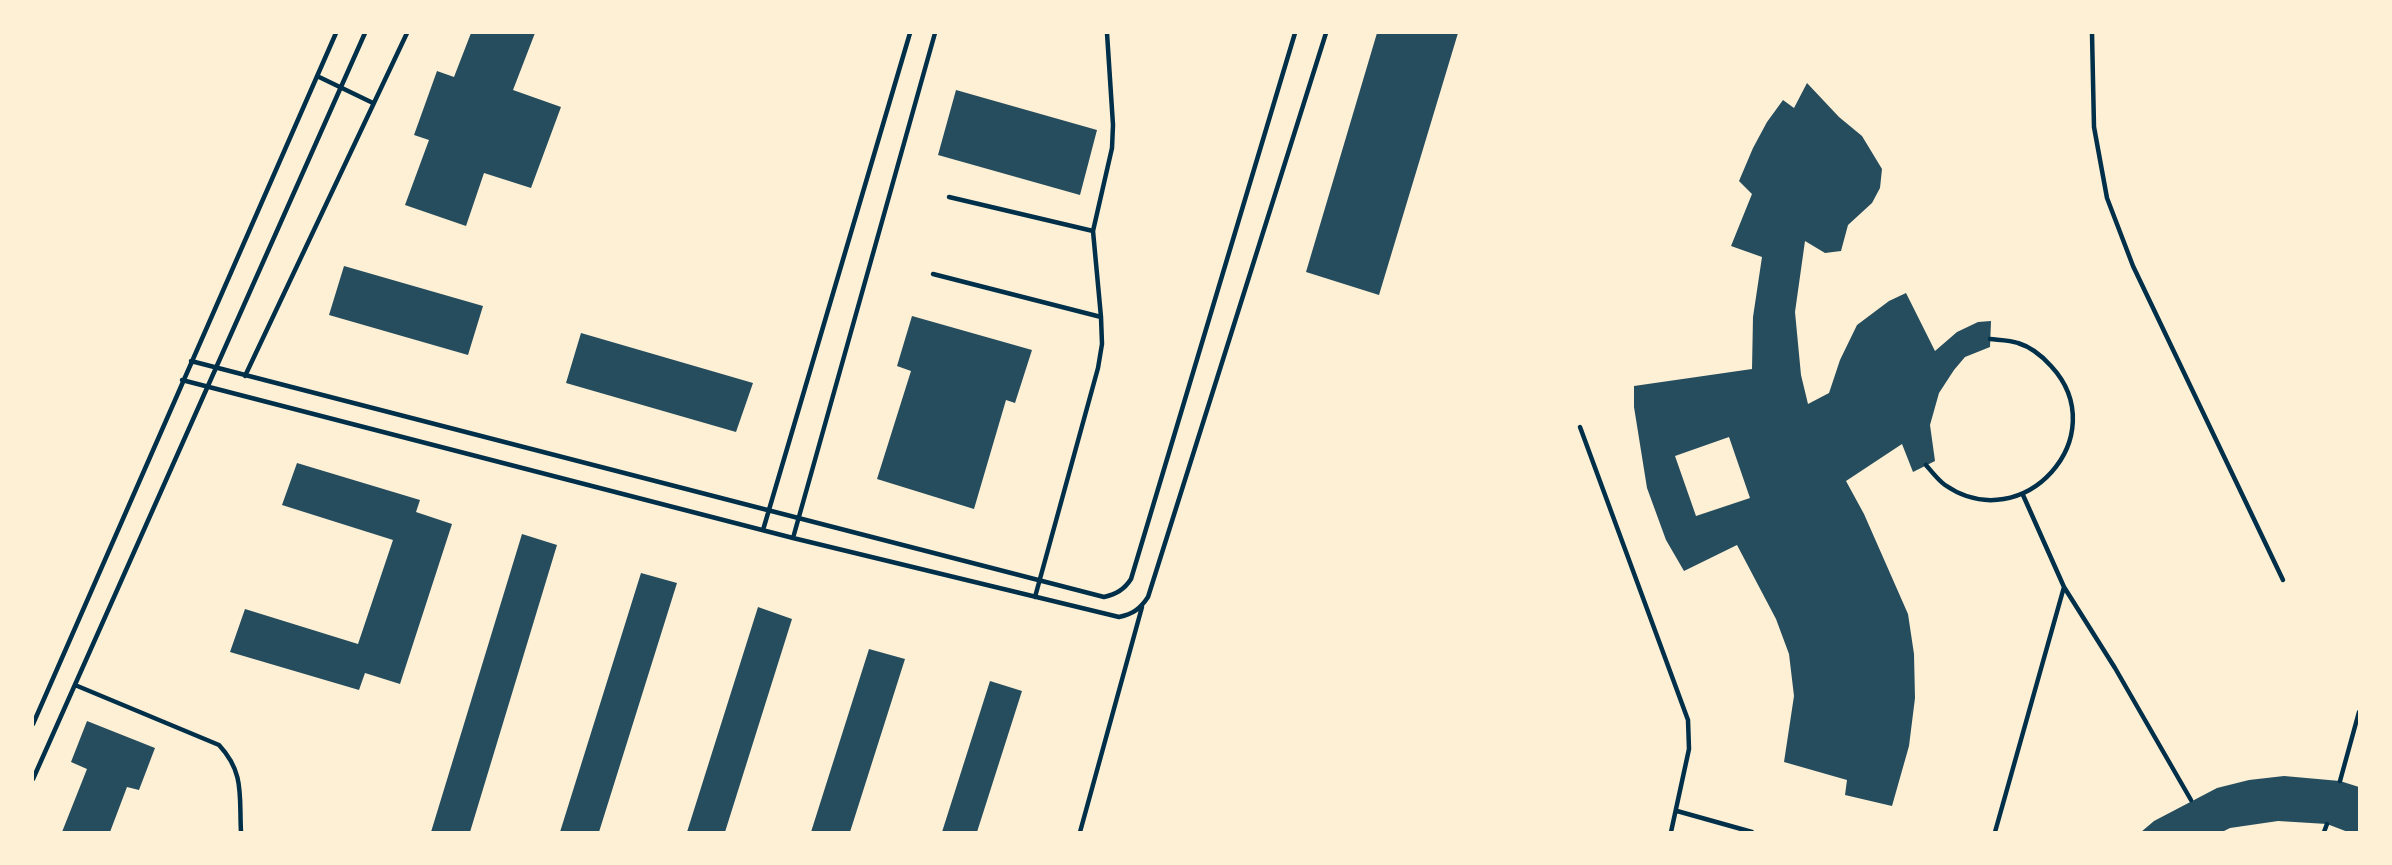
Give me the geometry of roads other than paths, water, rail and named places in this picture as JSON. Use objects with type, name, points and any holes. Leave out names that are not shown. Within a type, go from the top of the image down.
[{"type":"lane","points":[[33,724],[190,361],[336,33]]},
{"type":"lane","points":[[33,779],[365,33]]},
{"type":"lane","points":[[245,376],[407,33]]},
{"type":"lane","points":[[763,530],[910,33]]},
{"type":"lane","points":[[793,538],[935,33]]},
{"type":"lane","points":[[1035,597],[1098,368],[1102,344],[1093,231],[1112,148],[1113,125],[1107,33]]},
{"type":"lane","points":[[190,361],[1104,597],[1115,595],[1131,579],[1295,33]]},
{"type":"lane","points":[[1080,832],[1142,607],[1148,597],[1326,33]]},
{"type":"lane","points":[[2092,33],[2094,127],[2107,198],[2133,266],[2283,580]]},
{"type":"lane","points":[[317,76],[373,103]]},
{"type":"lane","points":[[949,197],[1093,231]]},
{"type":"lane","points":[[933,274],[1101,317]]},
{"type":"lane","points":[[1926,465],[1945,485],[1969,497],[1996,500],[2023,495],[2046,480],[2064,458],[2073,431],[2072,403],[2061,377],[2042,356],[2018,343],[1990,339]]},
{"type":"lane","points":[[182,380],[793,538],[1119,617],[1131,614],[1142,607]]},
{"type":"lane","points":[[1580,427],[1688,720],[1689,749],[1671,832]]},
{"type":"lane","points":[[2023,495],[2064,587],[2115,668],[2191,800]]},
{"type":"lane","points":[[1995,832],[2064,587]]},
{"type":"lane","points":[[75,684],[219,745],[232,759],[238,773],[241,832]]},
{"type":"lane","points":[[2340,780],[2359,712]]},
{"type":"lane","points":[[1677,812],[1752,832]]},
{"type":"lane","points":[[2324,832],[2327,824]]}]
